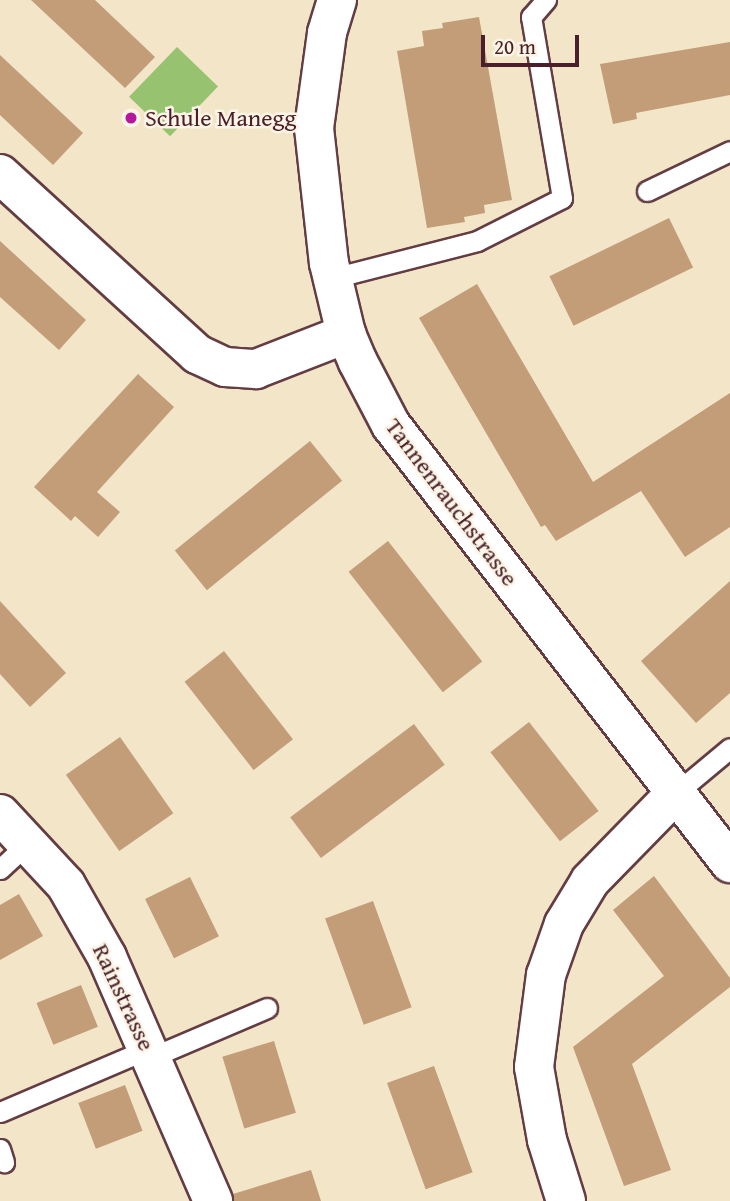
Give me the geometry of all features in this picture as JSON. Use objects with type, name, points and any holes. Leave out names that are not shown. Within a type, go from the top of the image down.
[{"type":"street","name":"Tannenrauchstrasse","points":[[337,0],[327,33],[314,128],[333,278],[346,334],[391,425],[730,863]]},
{"type":"street","points":[[0,174],[197,355],[225,367],[256,369],[346,334]]},
{"type":"street","points":[[566,1201],[547,1140],[534,1067],[545,975],[564,924],[590,881],[676,793]]},
{"type":"street","name":"Rainstrasse","points":[[0,814],[29,842],[66,886],[87,922],[150,1053],[213,1201]]},
{"type":"lane","points":[[333,278],[477,241],[562,198],[531,17],[545,0]]},
{"type":"lane","points":[[647,191],[730,151]]},
{"type":"lane","points":[[676,793],[730,748]]},
{"type":"lane","points":[[0,869],[29,842]]},
{"type":"lane","points":[[0,1112],[267,1008]]},
{"type":"green space","points":[[177,47],[218,87],[170,136],[129,97]]},
{"type":"building","points":[[31,0],[95,0],[155,57],[125,88]]},
{"type":"building","points":[[479,17],[512,200],[484,205],[485,213],[464,217],[465,222],[427,228],[397,51],[424,46],[422,31],[443,28],[442,23]]},
{"type":"building","points":[[730,42],[730,95],[636,113],[637,119],[613,124],[600,64]]},
{"type":"building","points":[[0,55],[83,133],[53,165],[0,115]]},
{"type":"building","points":[[669,218],[693,267],[574,326],[549,276]]},
{"type":"building","points":[[0,241],[86,320],[59,350],[0,297]]},
{"type":"building","points":[[477,284],[593,482],[730,393],[730,527],[685,557],[641,491],[556,541],[545,525],[541,527],[419,318]]},
{"type":"building","points":[[138,374],[174,407],[97,492],[120,512],[98,537],[75,516],[71,521],[34,487]]},
{"type":"building","points":[[310,441],[342,481],[207,590],[175,551]]},
{"type":"building","points":[[388,541],[482,662],[443,692],[349,572]]},
{"type":"building","points":[[730,581],[730,693],[696,723],[641,661]]},
{"type":"building","points":[[0,601],[66,673],[30,707],[0,674]]},
{"type":"building","points":[[224,651],[293,739],[254,770],[185,682]]},
{"type":"building","points":[[529,722],[599,811],[560,841],[490,752]]},
{"type":"building","points":[[414,724],[445,765],[321,858],[290,817]]},
{"type":"building","points":[[120,737],[173,813],[119,851],[66,775]]},
{"type":"building","points":[[654,876],[730,978],[730,987],[632,1064],[671,1170],[624,1186],[573,1047],[664,976],[613,910]]},
{"type":"building","points":[[190,877],[219,936],[174,958],[145,899]]},
{"type":"building","points":[[19,894],[43,936],[0,960],[0,905]]},
{"type":"building","points":[[373,901],[412,1007],[364,1025],[325,918]]},
{"type":"building","points":[[81,985],[98,1027],[53,1045],[36,1003]]},
{"type":"building","points":[[274,1041],[296,1113],[244,1129],[222,1057]]},
{"type":"building","points":[[434,1066],[473,1172],[426,1189],[387,1083]]},
{"type":"building","points":[[125,1085],[143,1131],[96,1149],[78,1103]]},
{"type":"building","points":[[311,1170],[321,1201],[234,1201],[233,1194]]},
{"type":"place","name":"Schule Manegg","points":[[131,118]]}]
